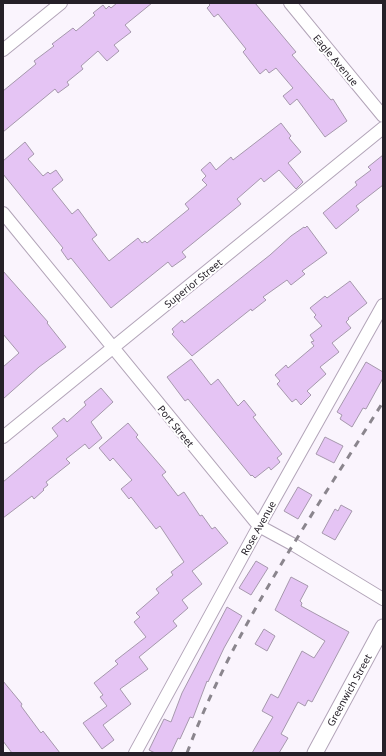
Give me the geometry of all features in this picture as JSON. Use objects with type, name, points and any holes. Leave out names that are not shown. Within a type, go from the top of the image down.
[{"type":"street","points":[[3,50],[61,3]]},
{"type":"street","name":"Eagle Avenue","points":[[290,3],[383,116]]},
{"type":"street","name":"Superior Street","points":[[3,437],[383,128]]},
{"type":"street","name":"Port Street","points":[[3,213],[112,349],[259,526],[294,545],[383,599]]},
{"type":"street","name":"Rose Avenue","points":[[135,753],[259,526],[383,305]]},
{"type":"street","name":"Greenwich Street","points":[[315,753],[383,627]]},
{"type":"building","points":[[117,3],[152,3],[125,25],[131,32],[114,45],[119,51],[107,61],[98,51],[81,66],[83,69],[67,82],[69,85],[58,93],[55,89],[3,132],[3,91],[36,64],[34,61],[54,46],[52,44],[73,28],[76,31],[95,15],[93,13],[103,5],[106,9],[109,6],[111,8]]},
{"type":"building","points":[[208,3],[255,3],[296,52],[292,55],[331,100],[333,99],[347,121],[325,137],[297,99],[290,105],[283,96],[293,88],[276,68],[269,73],[266,69],[260,74],[243,52],[246,49],[218,14],[214,17],[207,8],[210,5]]},
{"type":"building","points":[[281,123],[291,136],[289,138],[301,152],[288,163],[303,182],[296,189],[279,170],[264,182],[261,178],[237,199],[241,204],[182,252],[186,257],[172,267],[168,262],[111,308],[71,258],[68,260],[61,250],[63,248],[3,174],[3,161],[25,142],[34,154],[28,159],[43,176],[48,172],[50,174],[56,170],[63,180],[52,189],[72,214],[78,209],[97,235],[92,239],[109,261],[138,238],[142,243],[145,241],[147,243],[189,209],[185,204],[207,185],[202,180],[206,176],[201,170],[210,162],[216,170],[231,157],[233,160]]},
{"type":"building","points":[[383,155],[383,185],[356,206],[359,210],[336,229],[323,213],[357,185],[355,182],[371,170],[368,167]]},
{"type":"building","points":[[307,226],[327,253],[302,271],[305,274],[291,285],[287,280],[263,297],[266,300],[252,311],[251,309],[192,356],[172,334],[174,332],[172,329],[182,320],[184,323],[270,255],[291,236]]},
{"type":"building","points":[[3,271],[48,322],[47,323],[66,347],[39,367],[3,399],[3,367],[19,353],[3,334]]},
{"type":"building","points":[[350,281],[367,303],[348,318],[349,319],[346,322],[351,328],[332,343],[339,352],[320,367],[326,374],[307,391],[311,395],[301,405],[296,399],[292,402],[277,384],[280,381],[275,375],[286,365],[288,368],[314,346],[311,342],[314,341],[310,335],[322,326],[314,317],[316,315],[310,308],[325,296],[327,298]]},
{"type":"building","points":[[191,359],[211,385],[218,379],[238,406],[244,400],[256,415],[253,417],[282,454],[277,458],[280,462],[271,470],[269,467],[255,478],[252,475],[251,476],[188,399],[185,401],[167,377]]},
{"type":"building","points":[[366,362],[383,372],[383,378],[366,409],[363,408],[352,427],[340,419],[342,415],[337,412]]},
{"type":"building","points":[[101,388],[113,402],[91,422],[102,438],[89,449],[85,444],[66,459],[70,463],[46,482],[48,485],[43,489],[44,490],[34,499],[32,496],[3,518],[3,482],[58,436],[52,428],[64,418],[67,422],[86,405],[84,402]]},
{"type":"building","points":[[128,423],[138,435],[136,437],[166,472],[162,475],[178,496],[184,492],[200,516],[202,515],[212,529],[215,527],[228,543],[192,571],[202,584],[182,600],[188,608],[173,621],[177,626],[139,657],[148,669],[120,689],[131,704],[103,725],[114,740],[102,749],[83,723],[107,706],[100,697],[103,695],[94,683],[118,664],[115,661],[146,637],[134,622],[140,617],[136,613],[159,593],[156,589],[173,575],[171,572],[184,562],[160,526],[156,529],[131,497],[129,499],[121,489],[132,480],[113,458],[110,461],[99,448]]},
{"type":"building","points":[[325,437],[343,446],[334,463],[316,454]]},
{"type":"building","points":[[298,487],[312,495],[298,519],[284,511]]},
{"type":"building","points":[[341,505],[352,511],[335,540],[322,533],[335,509],[338,511]]},
{"type":"building","points":[[256,561],[268,568],[251,595],[239,588]]},
{"type":"building","points":[[291,577],[308,586],[300,601],[302,603],[301,606],[349,632],[312,702],[308,700],[305,706],[298,702],[281,734],[288,738],[279,753],[252,753],[273,717],[262,711],[271,694],[278,698],[302,651],[314,658],[325,641],[275,610]]},
{"type":"building","points":[[227,607],[242,616],[224,648],[208,682],[207,681],[193,718],[190,717],[180,739],[178,738],[171,753],[155,753],[149,750],[164,719],[171,722],[182,693]]},
{"type":"building","points":[[264,629],[275,636],[267,651],[255,644]]},
{"type":"building","points":[[3,681],[22,704],[21,706],[41,733],[43,731],[60,753],[12,753],[3,741]]},
{"type":"railway","points":[[187,753],[206,706],[227,661],[251,617],[302,530],[383,402]]}]
